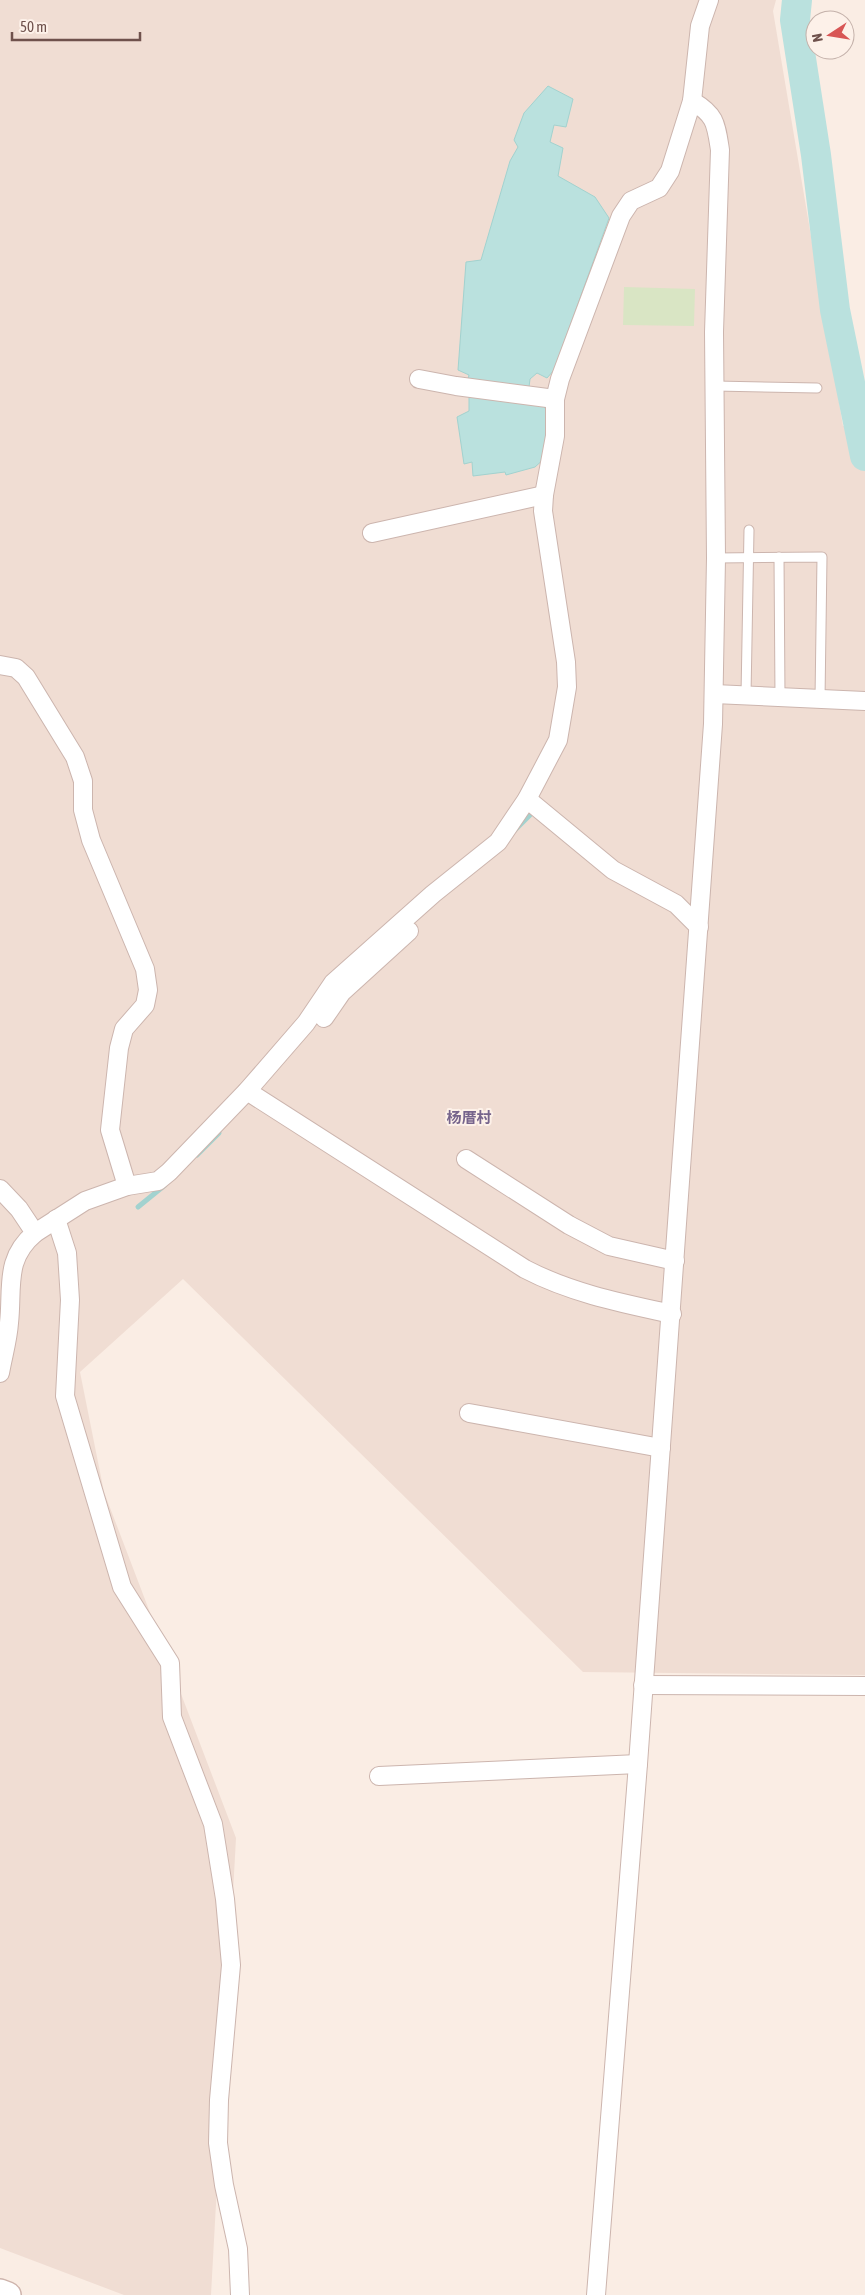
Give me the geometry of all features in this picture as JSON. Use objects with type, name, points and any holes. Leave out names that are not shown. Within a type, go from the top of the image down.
[{"type":"main road","points":[[0,2292],[8,2295]]},
{"type":"street","points":[[0,1373],[9,1324],[11,1273],[15,1258],[24,1243],[35,1233],[85,1201],[127,1186],[158,1181],[196,1145],[313,1021],[338,988],[498,842],[527,799],[558,740],[567,687],[566,662],[543,511],[544,495],[555,436],[550,398],[560,379],[621,216],[631,201],[659,188],[670,171],[692,101],[700,26],[709,0]]},
{"type":"street","points":[[596,2295],[676,1261],[714,694],[716,558],[714,332],[720,150],[716,123],[704,108],[692,101]]},
{"type":"street","points":[[420,379],[456,386],[550,398]]},
{"type":"street","points":[[372,533],[544,495]]},
{"type":"street","points":[[0,665],[16,668],[26,677],[75,757],[83,781],[83,810],[91,840],[145,969],[148,990],[145,1005],[124,1029],[118,1048],[110,1130],[127,1186]]},
{"type":"street","points":[[714,694],[865,701]]},
{"type":"street","points":[[527,799],[612,870],[676,904],[699,927]]},
{"type":"street","points":[[247,1091],[525,1269],[561,1286],[604,1299],[672,1314]]},
{"type":"street","points":[[466,1159],[569,1225],[609,1246],[676,1261]]},
{"type":"street","points":[[0,1189],[19,1209],[35,1233]]},
{"type":"street","points":[[56,1219],[67,1253],[70,1300],[66,1396],[122,1587],[170,1663],[172,1717],[213,1824],[225,1899],[232,1965],[219,2100],[218,2143],[224,2185],[238,2249],[240,2295]]},
{"type":"street","points":[[469,1413],[661,1448]]},
{"type":"street","points":[[643,1685],[865,1686]]},
{"type":"street","points":[[380,1776],[638,1764]]},
{"type":"lane","points":[[715,386],[817,388]]},
{"type":"lane","points":[[746,695],[749,530]]},
{"type":"lane","points":[[779,557],[780,697]]},
{"type":"lane","points":[[716,558],[822,557],[820,699]]},
{"type":"shaded area","points":[[0,0],[776,0],[773,11],[843,426],[865,425],[865,1675],[583,1672],[183,1279],[80,1372],[104,1492],[236,1838],[211,2295],[124,2295],[0,2248]]},
{"type":"green space","points":[[624,287],[695,289],[694,326],[623,325]]},
{"type":"water","points":[[548,86],[573,99],[566,127],[554,125],[550,142],[563,148],[558,176],[595,197],[609,218],[554,370],[547,378],[537,373],[530,379],[529,387],[551,416],[545,458],[535,467],[506,475],[505,472],[473,476],[472,462],[464,464],[457,417],[469,411],[469,396],[465,391],[469,375],[458,370],[466,262],[481,260],[510,161],[518,147],[514,140],[524,113]]},
{"type":"waterway","points":[[797,0],[795,20],[816,155],[835,310],[865,456]]},
{"type":"waterway","points":[[515,830],[530,815]]},
{"type":"waterway","points":[[197,1155],[219,1133]]},
{"type":"waterway","points":[[138,1207],[165,1185]]},
{"type":"district","name":"杨厝村","points":[[469,1117]]}]
